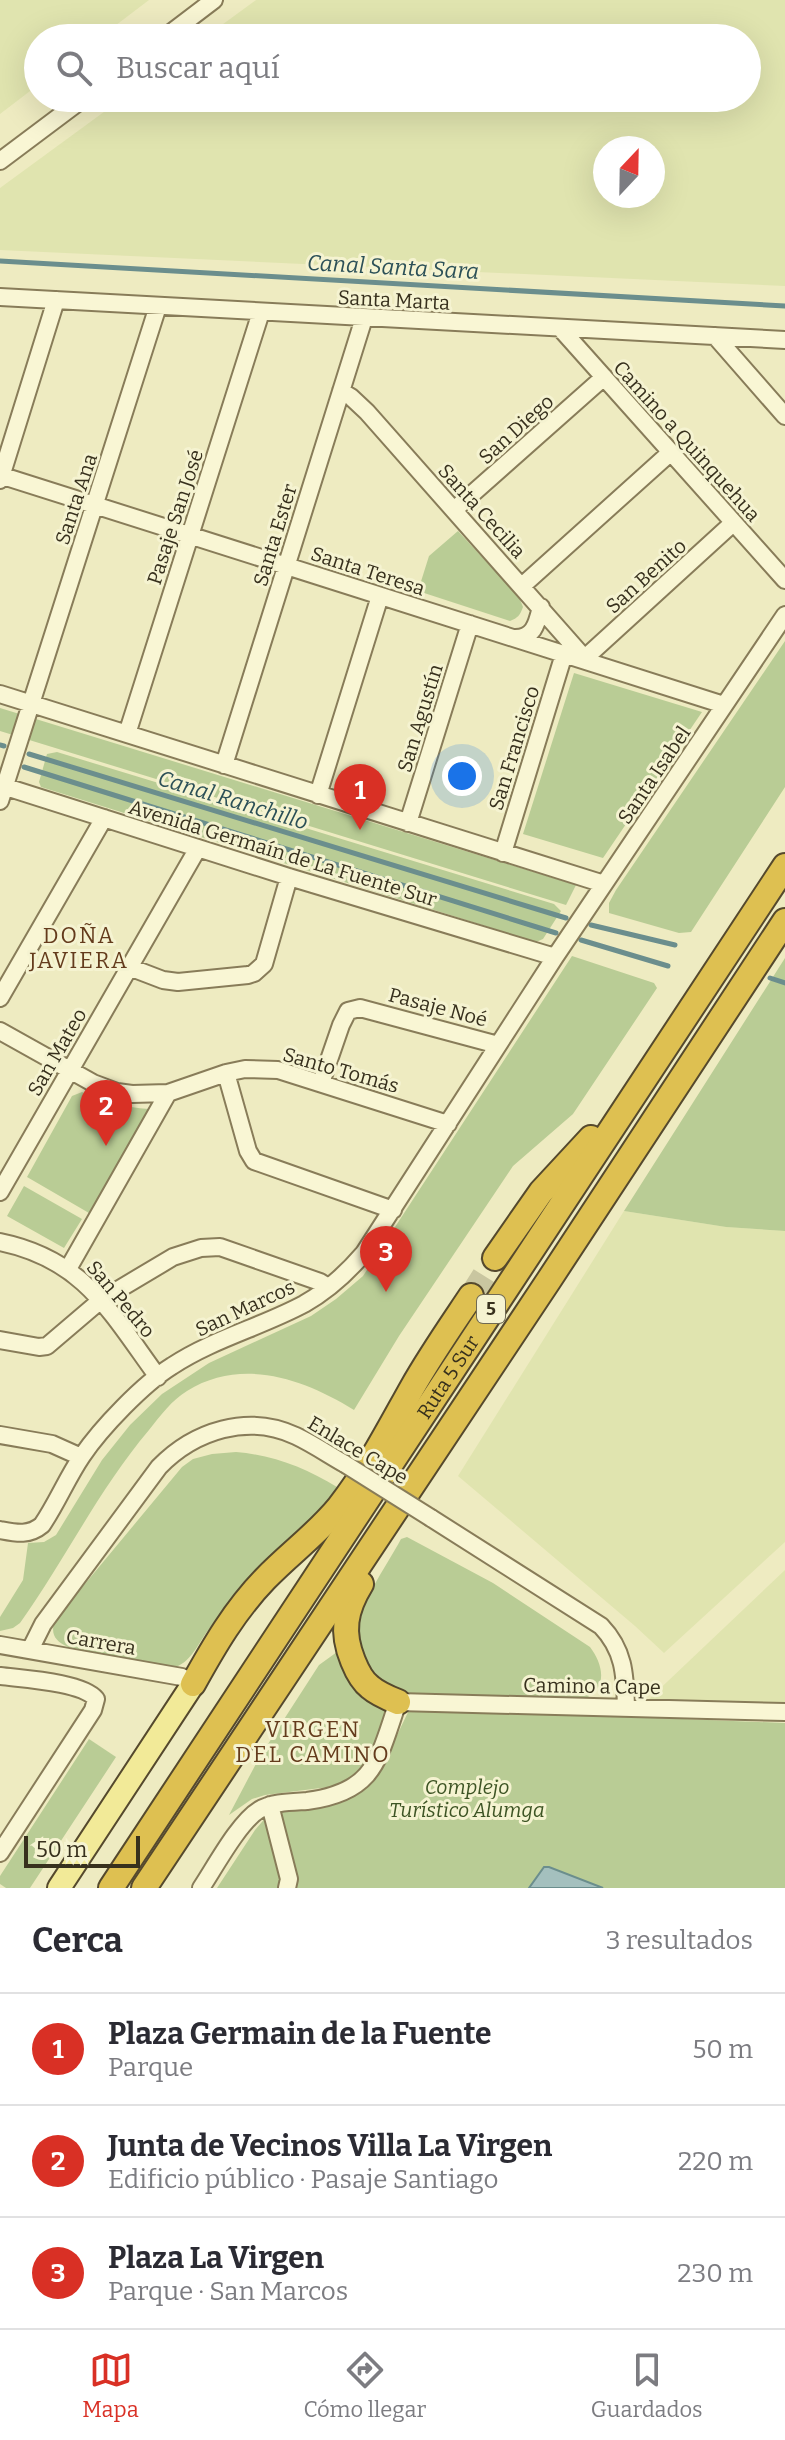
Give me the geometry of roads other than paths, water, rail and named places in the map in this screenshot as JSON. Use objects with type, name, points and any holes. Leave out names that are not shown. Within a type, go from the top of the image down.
[{"type":"highway","name":"Ruta 5 Sur","points":[[111,1888],[785,866]]},
{"type":"highway","name":"Ruta 5 Sur","points":[[144,1888],[785,921]]},
{"type":"highway","points":[[495,1258],[541,1192],[648,1074]]},
{"type":"highway","points":[[193,1684],[226,1625],[247,1599],[323,1525],[349,1493],[471,1296]]},
{"type":"highway","points":[[398,1702],[381,1695],[363,1681],[347,1647],[344,1627],[353,1597],[408,1508],[425,1465]]},
{"type":"main road","points":[[59,1888],[193,1684]]},
{"type":"street","points":[[182,24],[214,0]]},
{"type":"street","points":[[0,161],[65,112]]},
{"type":"street","name":"Santa Marta","points":[[0,297],[785,340]]},
{"type":"street","points":[[1,477],[56,300]]},
{"type":"street","name":"Santa Ana","points":[[2,791],[158,306]]},
{"type":"street","name":"Pasaje San José","points":[[127,734],[261,312]]},
{"type":"street","name":"Santa Ester","points":[[224,765],[364,318]]},
{"type":"street","name":"Camino a Quinquehua","points":[[560,328],[785,580]]},
{"type":"street","points":[[715,336],[785,416]]},
{"type":"street","name":"San Diego","points":[[454,510],[604,377]]},
{"type":"street","name":"Santa Cecilia","points":[[341,391],[367,412],[586,660]]},
{"type":"street","points":[[522,586],[671,452]]},
{"type":"street","name":"Santa Teresa","points":[[1,477],[724,705]]},
{"type":"street","name":"San Benito","points":[[586,660],[733,523]]},
{"type":"street","points":[[318,795],[380,596]]},
{"type":"street","points":[[514,638],[521,639],[533,631],[541,607]]},
{"type":"street","name":"Santa Isabel","points":[[555,957],[785,615]]},
{"type":"street","name":"San Agustín","points":[[408,823],[470,624]]},
{"type":"street","name":"San Francisco","points":[[503,853],[564,654]]},
{"type":"street","points":[[0,694],[604,884]]},
{"type":"street","name":"Avenida Germaín de La Fuente Sur","points":[[2,791],[104,818],[555,957]]},
{"type":"street","points":[[0,998],[104,818]]},
{"type":"street","name":"San Mateo","points":[[0,1192],[198,848]]},
{"type":"street","points":[[129,967],[163,980],[178,982],[254,973],[264,964],[289,877]]},
{"type":"street","name":"San Marcos","points":[[0,1530],[35,1531],[49,1516],[81,1457],[113,1417],[179,1361],[302,1305],[342,1276],[364,1253],[393,1210],[555,957]]},
{"type":"street","name":"Pasaje Noé","points":[[321,1083],[348,1011],[360,1008],[498,1045]]},
{"type":"street","name":"Santo Tomás","points":[[0,1031],[117,1092],[146,1095],[168,1093],[245,1069],[278,1070],[448,1124]]},
{"type":"street","points":[[226,1073],[248,1151],[254,1161],[393,1210]]},
{"type":"street","points":[[68,1269],[168,1093]]},
{"type":"street","name":"San Pedro","points":[[0,1242],[27,1248],[79,1277],[101,1300],[158,1377]]},
{"type":"street","points":[[0,1340],[47,1346],[101,1300],[173,1257],[212,1246],[328,1287]]},
{"type":"street","name":"Enlace Cape","points":[[30,1650],[43,1624],[159,1467],[181,1447],[207,1434],[236,1427],[266,1427],[295,1436],[345,1464],[601,1626],[622,1656],[626,1706]]},
{"type":"street","points":[[0,1435],[52,1444],[81,1457]]},
{"type":"street","name":"Carrera","points":[[0,1645],[182,1677],[193,1684]]},
{"type":"street","points":[[0,1676],[78,1688],[91,1692],[96,1699],[93,1710],[0,1853]]},
{"type":"street","points":[[201,1888],[244,1824],[261,1809],[270,1805],[327,1798],[351,1790],[368,1773],[384,1745],[398,1702]]},
{"type":"street","name":"Camino a Cape","points":[[398,1702],[785,1712]]},
{"type":"street","points":[[270,1805],[289,1879],[287,1888]]},
{"type":"water","points":[[544,1867],[549,1867],[603,1888],[529,1888]]},
{"type":"waterway","name":"Canal Santa Sara","points":[[0,261],[785,306]]},
{"type":"waterway","name":"Canal Ranchillo","points":[[0,745],[4,746]]},
{"type":"waterway","name":"Canal Ranchillo","points":[[29,754],[566,918]]},
{"type":"waterway","points":[[24,767],[556,933]]},
{"type":"waterway","name":"Canal Ranchillo","points":[[591,925],[675,945]]},
{"type":"waterway","points":[[581,940],[668,966]]},
{"type":"waterway","points":[[770,978],[785,983]]},
{"type":"tunnel","points":[[471,1296],[495,1258]]},
{"type":"place","name":"Plaza Germain de la Fuente","points":[[360,830]]},
{"type":"place","name":"Junta de Vecinos Villa La Virgen","points":[[106,1146]]},
{"type":"place","name":"Plaza La Virgen","points":[[386,1292]]},
{"type":"district","name":"DOÑA JAVIERA","points":[[79,948]]},
{"type":"district","name":"VIRGEN DEL CAMINO","points":[[313,1742]]},
{"type":"park label","name":"Complejo Turístico Alumga","points":[[467,1798]]}]
